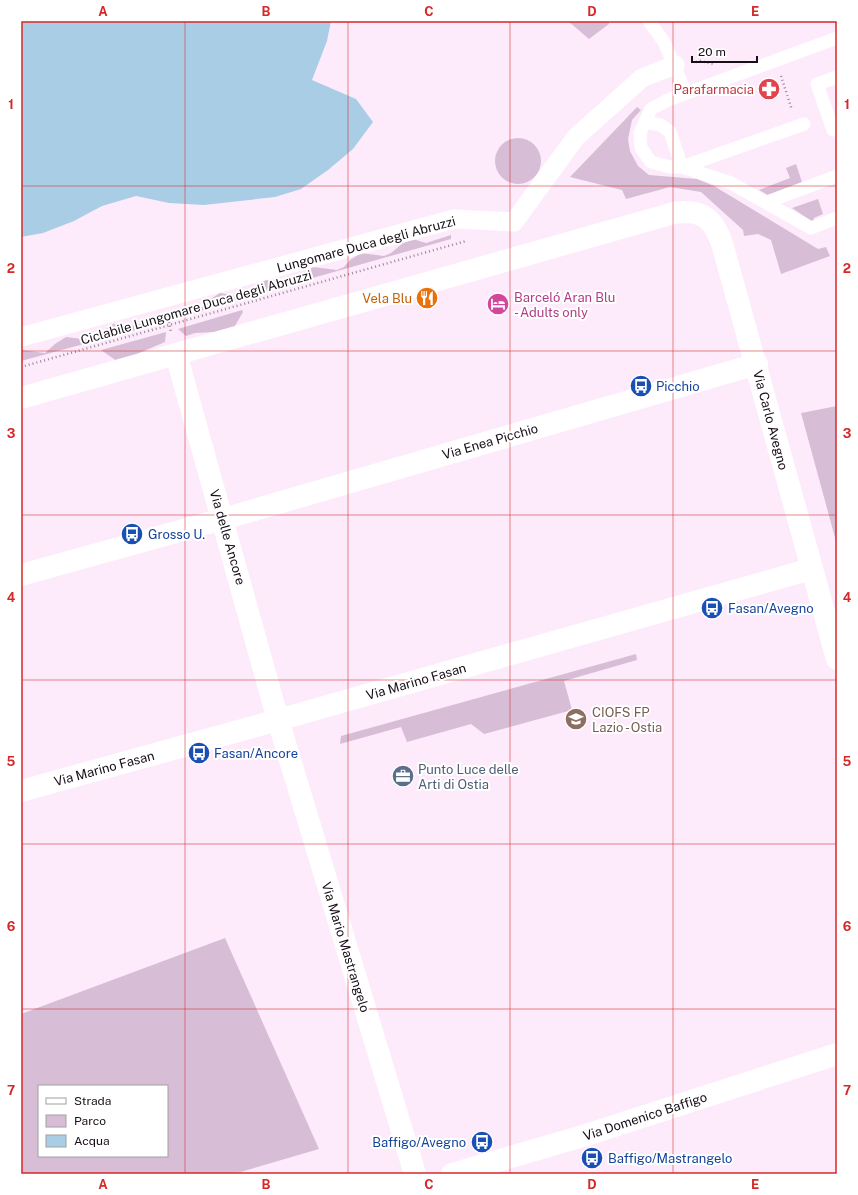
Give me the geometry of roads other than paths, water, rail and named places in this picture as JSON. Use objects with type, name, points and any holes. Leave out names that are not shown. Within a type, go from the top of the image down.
[{"type":"street","name":"Lungomare Duca degli Abruzzi","points":[[21,337],[454,219],[514,222],[576,137],[642,78],[675,65]]},
{"type":"street","name":"Via Carlo Avegno","points":[[176,354],[674,213],[692,212],[699,214],[710,222],[718,233],[756,364],[811,569],[837,659]]},
{"type":"street","points":[[21,398],[176,354]]},
{"type":"street","name":"Via delle Ancore","points":[[176,354],[278,720]]},
{"type":"street","name":"Via Enea Picchio","points":[[21,575],[223,519],[756,364]]},
{"type":"street","name":"Via Marino Fasan","points":[[21,791],[811,569]]},
{"type":"street","name":"Via Mario Mastrangelo","points":[[278,720],[415,1174]]},
{"type":"street","name":"Via Domenico Baffigo","points":[[452,1174],[591,1134],[837,1054]]},
{"type":"lane","points":[[649,21],[664,42],[686,94]]},
{"type":"lane","points":[[837,38],[686,94],[651,109],[640,133],[641,148],[651,162],[670,167],[682,167],[731,183],[811,228],[837,218]]},
{"type":"lane","points":[[837,77],[817,84],[834,130],[837,129]]},
{"type":"lane","points":[[645,122],[661,125],[670,132],[682,167]]},
{"type":"lane","points":[[682,167],[800,126]]},
{"type":"lane","points":[[767,202],[837,176]]},
{"type":"water","points":[[21,21],[331,21],[327,41],[312,80],[356,99],[373,122],[353,149],[328,170],[301,189],[275,197],[204,205],[169,203],[136,196],[102,206],[74,221],[43,233],[21,237]]},
{"type":"place","name":"Parafarmacia","points":[[769,89]]},
{"type":"place","name":"Vela Blu","points":[[427,298]]},
{"type":"place","name":"Barceló Aran Blu - Adults only","points":[[498,304]]},
{"type":"place","name":"Picchio","points":[[641,386]]},
{"type":"place","name":"Grosso U.","points":[[132,534]]},
{"type":"place","name":"Fasan/Avegno","points":[[712,608]]},
{"type":"place","name":"CIOFS FP Lazio - Ostia","points":[[576,719]]},
{"type":"place","name":"Fasan/Ancore","points":[[199,753]]},
{"type":"place","name":"Punto Luce delle Arti di Ostia","points":[[403,776]]},
{"type":"place","name":"Baffigo/Avegno","points":[[482,1142]]},
{"type":"place","name":"Baffigo/Mastrangelo","points":[[592,1158]]}]
